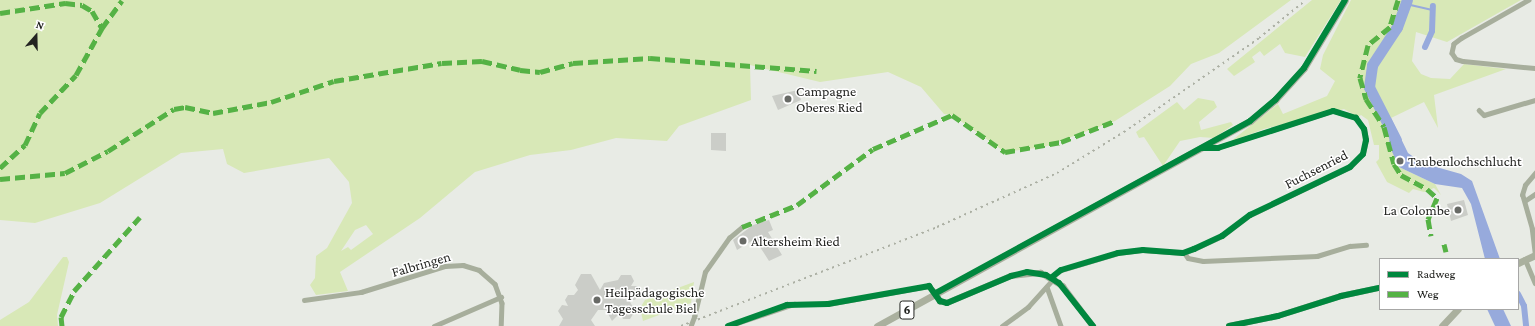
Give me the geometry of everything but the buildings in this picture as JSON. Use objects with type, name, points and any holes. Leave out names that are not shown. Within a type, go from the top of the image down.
[{"type":"main road","name":"6","points":[[877,326],[1250,121],[1284,92],[1320,46],[1345,0]]},
{"type":"main road","points":[[1519,262],[1535,255]]},
{"type":"main road","points":[[1442,326],[1457,310]]},
{"type":"street","points":[[1529,0],[1462,38],[1454,44],[1452,53],[1456,59],[1463,61],[1535,68]]},
{"type":"street","points":[[1479,110],[1484,115],[1535,100]]},
{"type":"street","name":"Fuchsenried","points":[[1184,252],[1222,236],[1250,215],[1350,167],[1363,154],[1366,140],[1364,129],[1356,118],[1333,111],[1218,148],[1202,148]]},
{"type":"street","points":[[1535,173],[1525,185],[1522,196],[1526,200],[1535,255]]},
{"type":"street","points":[[1526,200],[1535,194]]},
{"type":"street","points":[[691,326],[705,272],[726,241],[742,227]]},
{"type":"street","points":[[1002,326],[1028,307],[1061,270],[1132,251],[1184,252],[1188,258],[1204,260],[1317,256],[1350,246],[1366,245]]},
{"type":"street","points":[[1525,259],[1535,283]]},
{"type":"street","name":"Falbringen","points":[[304,300],[370,290],[454,264],[483,272],[495,284],[501,297]]},
{"type":"street","points":[[728,326],[794,304],[828,304],[929,286],[936,293],[940,301],[947,303],[1019,273],[1034,272],[1053,278],[1066,290],[1093,326]]},
{"type":"street","points":[[1046,287],[1061,326]]},
{"type":"street","points":[[1229,326],[1278,316],[1341,296],[1379,288]]},
{"type":"street","points":[[434,326],[501,297],[501,326]]},
{"type":"green space","points":[[0,0],[1291,0],[1219,53],[1191,64],[1170,86],[1115,121],[1044,147],[1005,152],[952,115],[944,114],[921,87],[888,72],[820,82],[750,65],[751,100],[679,126],[667,141],[616,138],[571,150],[530,155],[475,172],[420,218],[340,272],[348,291],[316,295],[310,285],[315,278],[316,256],[327,248],[352,203],[349,182],[329,158],[244,173],[227,164],[223,149],[181,153],[100,203],[35,223],[0,220]],"holes":[[[366,225],[373,234],[351,250],[348,247],[341,251],[355,230]]]},
{"type":"green space","points":[[1312,0],[1341,0],[1305,57],[1285,53],[1280,44],[1264,56],[1260,51],[1252,57],[1255,62],[1234,76],[1227,69]]},
{"type":"green space","points":[[1351,0],[1521,0],[1447,42],[1416,32],[1412,61],[1421,74],[1431,78],[1450,79],[1464,64],[1506,69],[1434,95],[1438,128],[1424,102],[1391,118],[1399,167],[1435,184],[1441,195],[1434,188],[1424,192],[1413,189],[1409,193],[1387,182],[1376,162],[1379,159],[1379,145],[1374,145],[1368,120],[1361,115],[1358,117],[1344,109],[1264,129],[1230,142],[1278,104],[1283,114],[1327,96],[1335,81],[1320,69],[1323,55]]},
{"type":"green space","points":[[1198,98],[1214,101],[1217,107],[1199,122],[1201,130],[1231,122],[1233,125],[1214,138],[1200,137],[1180,141],[1163,166],[1144,137],[1139,138],[1136,132],[1177,102],[1184,110]]},
{"type":"green space","points":[[63,257],[67,257],[69,262],[57,315],[58,326],[0,326],[0,320],[29,302]]},
{"type":"green space","points":[[694,282],[691,303],[643,321],[640,308],[645,300]]},
{"type":"water","points":[[1391,118],[1408,153],[1422,163],[1461,174],[1472,181],[1500,258],[1485,258],[1471,204],[1462,188],[1435,184],[1399,167],[1389,145]]},
{"type":"water","points":[[1487,310],[1503,310],[1511,326],[1495,326]]},
{"type":"waterway","points":[[1396,140],[1369,87],[1372,65],[1397,27],[1407,0]]},
{"type":"waterway","points":[[1406,4],[1432,10]]},
{"type":"waterway","points":[[1425,47],[1432,31],[1433,6]]},
{"type":"waterway","points":[[1519,296],[1524,306],[1526,326]]},
{"type":"railway","points":[[681,326],[937,227],[1057,173],[1124,132],[1259,38],[1306,0]]},
{"type":"marked path","points":[[0,168],[25,145],[40,113],[76,75],[102,28],[122,0]]},
{"type":"marked path","points":[[1398,0],[1390,27],[1368,45],[1360,78],[1366,99],[1384,127],[1394,164],[1401,175],[1427,189],[1437,198],[1428,219],[1431,236]]},
{"type":"marked path","points":[[0,13],[65,3],[82,5],[92,11],[102,28]]},
{"type":"marked path","points":[[0,179],[65,173],[108,151],[174,109],[185,107],[213,113],[271,102],[334,81],[442,63],[482,61],[520,70],[540,72],[573,63],[650,58],[816,71]]},
{"type":"marked path","points":[[742,227],[797,205],[873,149],[952,115],[1005,152],[1061,142],[1115,121]]},
{"type":"marked path","points":[[62,326],[61,317],[74,291],[140,217]]},
{"type":"marked path","points":[[1444,244],[1446,252]]},
{"type":"cycle path","points":[[936,293],[1250,121],[1275,100],[1304,68],[1345,0]]},
{"type":"cycle path","points":[[1052,277],[1061,270],[1118,253],[1143,250],[1183,253],[1194,249],[1222,236],[1250,215],[1350,167],[1363,154],[1366,140],[1364,129],[1356,118],[1333,111],[1218,148],[1202,148]]},
{"type":"cycle path","points":[[728,326],[787,305],[828,304],[929,286],[940,301],[947,303],[1011,276],[1027,272],[1046,275],[1059,283],[1093,326]]},
{"type":"cycle path","points":[[1229,326],[1278,316],[1341,296],[1379,288]]},
{"type":"place","name":"Campagne Oberes Ried","points":[[788,99]]},
{"type":"place","name":"Taubenlochschlucht","points":[[1400,161]]},
{"type":"place","name":"La Colombe","points":[[1458,210]]},
{"type":"place","name":"Altersheim Ried","points":[[743,241]]},
{"type":"place","name":"Heilpädagogische Tagesschule Biel","points":[[597,300]]}]
